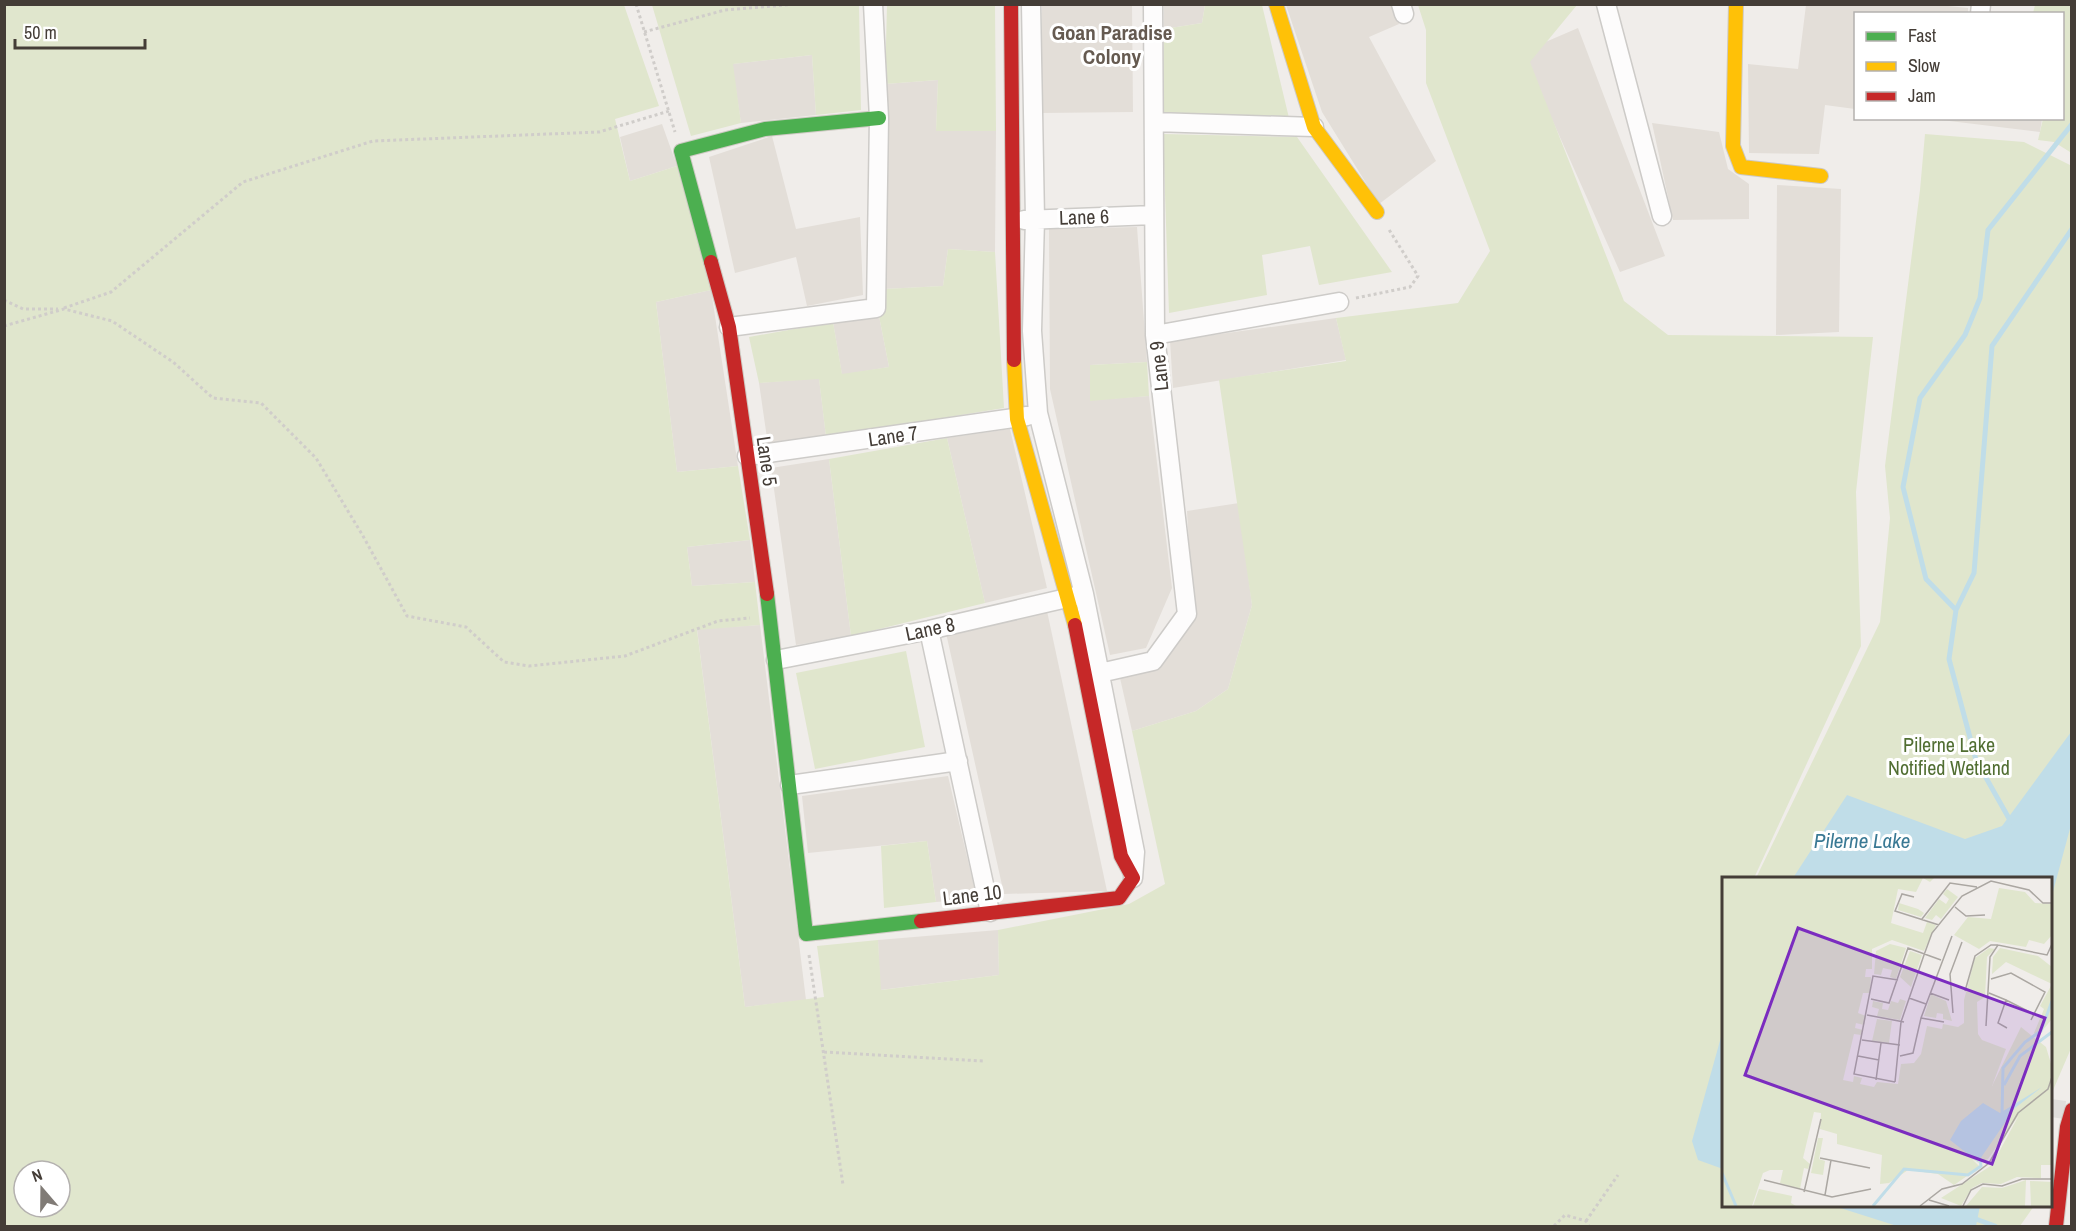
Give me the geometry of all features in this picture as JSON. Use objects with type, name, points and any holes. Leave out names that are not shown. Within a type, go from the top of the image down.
[{"type":"street","points":[[729,327],[876,308],[879,118],[873,4]]},
{"type":"street","points":[[1011,4],[1014,220],[1012,332],[1017,419],[1100,674],[1136,852],[1133,878]]},
{"type":"street","points":[[1031,4],[1035,219],[1032,331],[1038,413],[1076,595],[1121,856],[1133,878]]},
{"type":"street","name":"Lane 9","points":[[1100,674],[1153,661],[1187,614],[1155,335],[1153,4]]},
{"type":"street","points":[[1276,4],[1314,127],[1377,212]]},
{"type":"street","points":[[1606,4],[1662,216]]},
{"type":"street","points":[[1736,4],[1733,147],[1741,166],[1821,176]]},
{"type":"street","points":[[681,151],[765,129],[879,118]]},
{"type":"street","points":[[1154,122],[1314,127]]},
{"type":"street","name":"Lane 5","points":[[681,151],[729,327],[776,660],[806,934]]},
{"type":"street","name":"Lane 6","points":[[1014,220],[1155,215]]},
{"type":"street","points":[[1155,335],[1339,302]]},
{"type":"street","name":"Lane 7","points":[[747,456],[1017,419],[1038,413]]},
{"type":"street","name":"Lane 8","points":[[776,660],[929,630],[1076,595]]},
{"type":"street","points":[[929,630],[990,912]]},
{"type":"street","points":[[790,785],[958,761]]},
{"type":"street","name":"Lane 10","points":[[806,934],[1119,898],[1133,878]]},
{"type":"street","points":[[2056,1227],[2067,1127],[2072,1110]]},
{"type":"path","points":[[636,4],[681,151]]},
{"type":"path","points":[[644,32],[725,10],[797,4]]},
{"type":"path","points":[[4,326],[64,309],[111,292],[243,182],[264,175],[373,141],[599,132],[669,111]]},
{"type":"path","points":[[1339,302],[1410,287],[1418,276],[1377,212]]},
{"type":"path","points":[[4,300],[23,309],[64,309],[112,321],[173,362],[213,398],[261,404],[316,458],[407,616],[466,627],[504,662],[529,666],[625,656],[718,621],[770,617]]},
{"type":"path","points":[[806,934],[843,1185]]},
{"type":"path","points":[[824,1052],[983,1061]]},
{"type":"path","points":[[1586,1221],[1618,1175]]},
{"type":"path","points":[[1554,1227],[1564,1215],[1586,1221],[1589,1227]]},
{"type":"shaded area","points":[[1928,4],[1968,8],[1968,12],[1854,12],[1854,109],[1825,105],[1819,154],[1749,153],[1748,64],[1798,69],[1806,5]]},
{"type":"shaded area","points":[[1042,5],[1132,5],[1133,112],[1042,113]]},
{"type":"shaded area","points":[[1164,5],[1205,5],[1202,23],[1164,29]]},
{"type":"shaded area","points":[[1286,5],[1393,5],[1399,24],[1369,37],[1436,161],[1379,204],[1322,112]]},
{"type":"shaded area","points":[[1578,28],[1665,256],[1620,272],[1522,52]]},
{"type":"shaded area","points":[[812,55],[816,115],[741,123],[732,64]]},
{"type":"shaded area","points":[[938,80],[936,131],[996,131],[995,252],[948,249],[943,286],[884,289],[885,84]]},
{"type":"shaded area","points":[[1941,120],[2042,120],[2040,132]]},
{"type":"shaded area","points":[[1652,123],[1719,132],[1728,169],[1749,184],[1749,219],[1673,220]]},
{"type":"shaded area","points":[[662,124],[677,166],[630,181],[620,137]]},
{"type":"shaded area","points":[[772,136],[796,229],[860,217],[863,295],[807,306],[796,257],[735,273],[709,157]]},
{"type":"shaded area","points":[[1777,185],[1841,189],[1839,332],[1776,335]]},
{"type":"shaded area","points":[[1137,227],[1147,362],[1090,365],[1090,400],[1149,396],[1172,588],[1146,648],[1110,655],[1050,389],[1049,229]]},
{"type":"shaded area","points":[[711,290],[738,466],[677,472],[656,302]]},
{"type":"shaded area","points":[[879,316],[889,367],[842,375],[833,322]]},
{"type":"shaded area","points":[[1336,318],[1346,360],[1173,388],[1170,341]]},
{"type":"shaded area","points":[[819,378],[826,437],[768,445],[759,383]]},
{"type":"shaded area","points":[[1010,429],[1047,588],[985,603],[947,438]]},
{"type":"shaded area","points":[[829,459],[851,636],[796,645],[771,468]]},
{"type":"shaded area","points":[[1239,503],[1252,605],[1228,689],[1196,711],[1132,731],[1120,678],[1162,665],[1193,615],[1187,511]]},
{"type":"shaded area","points":[[750,540],[755,582],[692,586],[687,547]]},
{"type":"shaded area","points":[[1047,611],[1107,891],[1004,894],[946,633]]},
{"type":"shaded area","points":[[760,625],[806,1000],[745,1007],[697,629]]},
{"type":"shaded area","points":[[948,776],[977,899],[936,902],[927,841],[808,853],[802,796]]},
{"type":"shaded area","points":[[998,930],[999,975],[880,990],[878,940]]},
{"type":"shaded area","points":[[2052,1099],[2066,1101],[2064,1119],[2052,1117]]},
{"type":"green space","points":[[4,5],[624,5],[659,106],[615,119],[630,181],[677,166],[711,290],[656,302],[677,472],[738,466],[750,540],[687,547],[692,586],[755,582],[760,625],[697,630],[745,1007],[824,997],[817,946],[878,940],[881,990],[999,975],[998,930],[1129,904],[1165,884],[1132,731],[1196,711],[1228,689],[1252,605],[1219,380],[1346,361],[1336,318],[1458,303],[1490,251],[1426,83],[1426,30],[1418,5],[1577,5],[1530,62],[1624,301],[1668,335],[1873,337],[1856,492],[1861,646],[1754,877],[1722,877],[1722,1207],[2033,1207],[2020,1226],[5,1226]]},
{"type":"green space","points":[[652,5],[859,5],[861,110],[816,115],[812,55],[733,64],[741,123],[691,136]]},
{"type":"green space","points":[[887,5],[995,5],[996,131],[936,131],[938,80],[885,84]]},
{"type":"green space","points":[[1205,5],[1262,5],[1289,118],[1162,116],[1164,29],[1202,23]]},
{"type":"green space","points":[[2035,5],[2071,5],[2070,152],[2054,142],[2038,140],[2043,120],[2064,120],[2064,12],[2033,12]]},
{"type":"green space","points":[[1163,134],[1297,137],[1392,272],[1319,285],[1310,246],[1262,255],[1267,295],[1169,313]]},
{"type":"green space","name":"Pilerne Lake Notified Wetland","points":[[1925,134],[2024,142],[2072,166],[2072,1046],[2052,1093],[2052,877],[1756,877],[1880,622],[1890,518],[1885,466]]},
{"type":"green space","points":[[948,249],[995,252],[1004,408],[826,437],[819,379],[759,383],[749,337],[833,322],[842,374],[889,367],[879,316],[884,289],[943,286]]},
{"type":"green space","points":[[1147,362],[1149,396],[1090,401],[1090,365]]},
{"type":"green space","points":[[947,438],[985,603],[851,636],[829,459]]},
{"type":"green space","points":[[906,651],[925,747],[815,769],[796,673]]},
{"type":"green space","points":[[927,841],[936,902],[884,908],[881,846]]},
{"type":"water","name":"Pilerne Lake","points":[[2071,732],[2071,825],[2052,895],[2052,877],[1794,877],[1847,795],[1965,839],[2002,826]]},
{"type":"water","points":[[1722,1034],[1722,1168],[1698,1160],[1692,1141]]},
{"type":"water","points":[[1837,1207],[1980,1207],[1976,1226],[1897,1226]]},
{"type":"waterway","points":[[2011,822],[1976,760],[1949,659],[1956,610],[1926,579],[1903,487],[1920,398],[1965,335],[1980,298],[1988,230],[2072,124]]},
{"type":"waterway","points":[[1956,610],[1974,573],[1992,346],[2072,229]]},
{"type":"waterway","points":[[1973,1218],[1995,1226]]},
{"type":"traffic: fast","points":[[711,262],[681,151],[765,129],[879,118]]},
{"type":"traffic: fast","points":[[767,594],[806,934],[921,921]]},
{"type":"traffic: slow","points":[[1276,4],[1314,127],[1377,212]]},
{"type":"traffic: slow","points":[[1736,4],[1733,146],[1741,167],[1821,176]]},
{"type":"traffic: slow","points":[[1014,360],[1017,419],[1075,625]]},
{"type":"traffic: jam","points":[[1011,4],[1014,360]]},
{"type":"traffic: jam","points":[[711,262],[729,327],[767,594]]},
{"type":"traffic: jam","points":[[921,921],[1119,898],[1133,878],[1121,856],[1075,625]]},
{"type":"traffic: jam","points":[[2056,1226],[2067,1127],[2072,1110]]},
{"type":"district","name":"Goan Paradise Colony","points":[[1112,45]]}]
